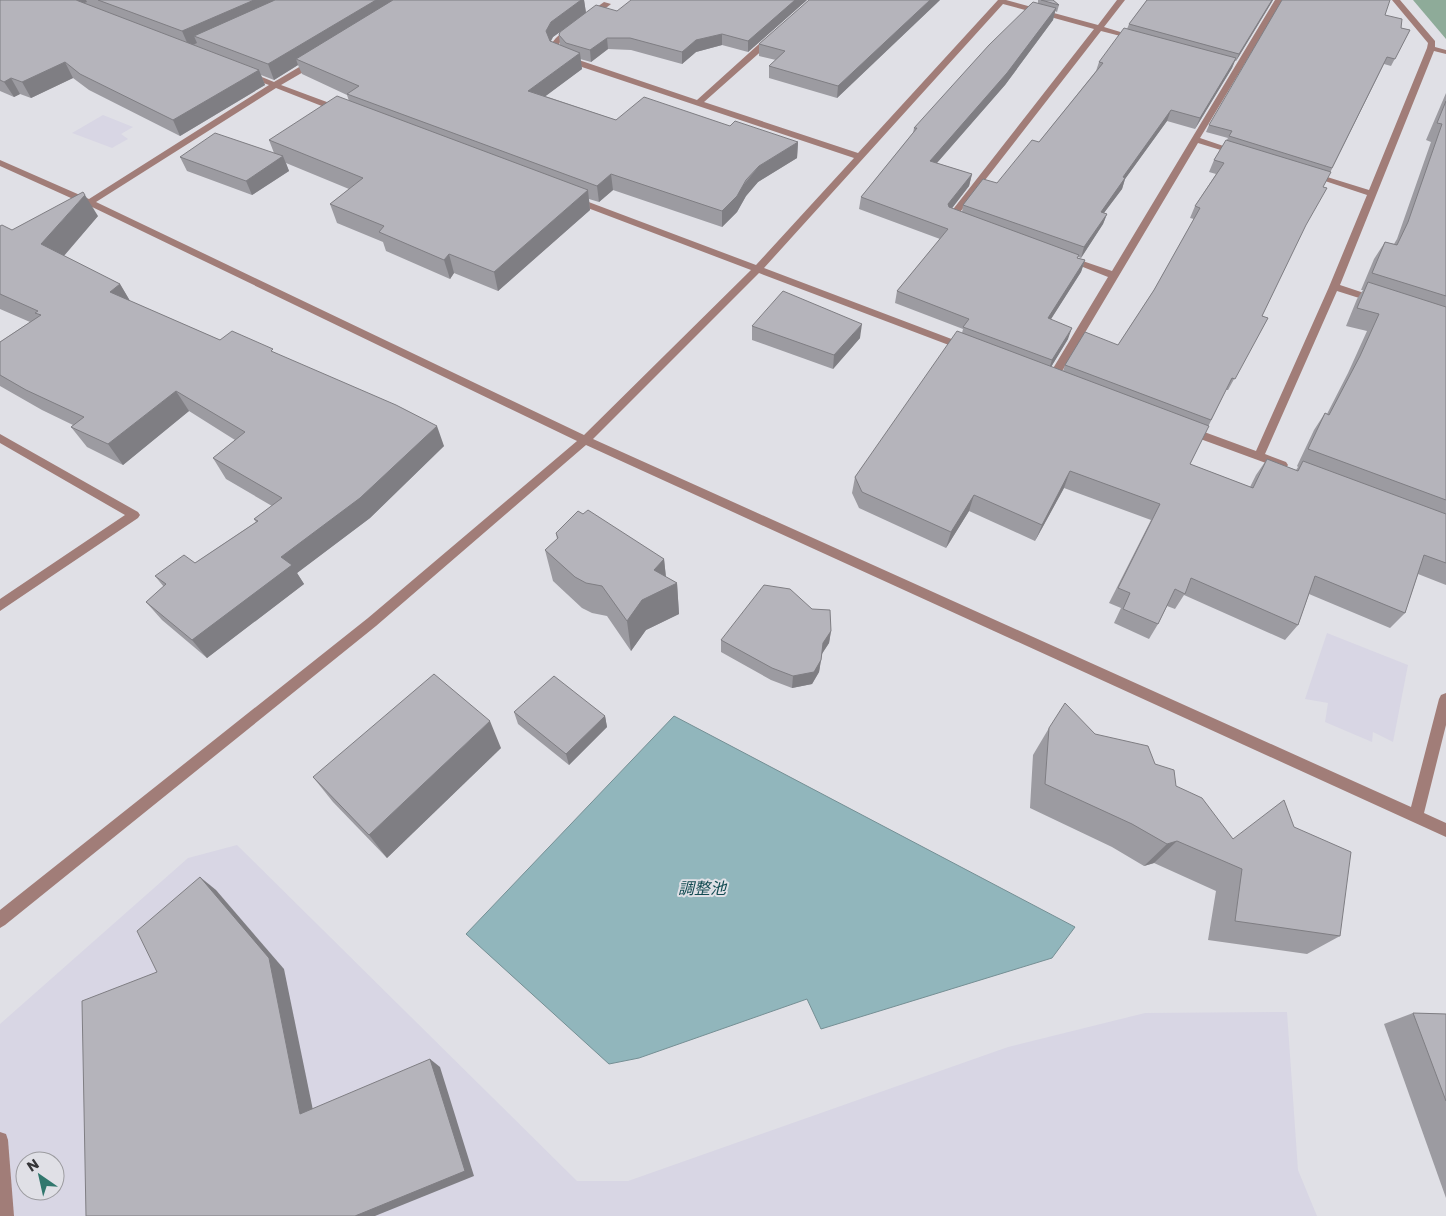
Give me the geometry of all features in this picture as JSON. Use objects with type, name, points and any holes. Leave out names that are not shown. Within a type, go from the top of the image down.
[{"type":"street","points":[[593,0],[609,2]]},
{"type":"street","points":[[970,224],[952,218],[1121,0]]},
{"type":"street","points":[[1051,380],[1194,139],[1234,64],[1279,0]]},
{"type":"street","points":[[1259,456],[1373,194],[1432,43],[1396,0]]},
{"type":"street","points":[[0,920],[372,622],[585,440],[758,269],[1002,1],[1147,41]]},
{"type":"street","points":[[609,2],[557,42],[554,47],[556,53],[564,58],[861,157]]},
{"type":"street","points":[[698,103],[778,32]]},
{"type":"street","points":[[1430,48],[1446,52]]},
{"type":"street","points":[[73,212],[324,55]]},
{"type":"street","points":[[241,72],[349,113]]},
{"type":"street","points":[[1194,139],[1251,156]]},
{"type":"street","points":[[0,163],[90,203],[585,440],[1446,830]]},
{"type":"street","points":[[1298,171],[1373,194]]},
{"type":"street","points":[[569,197],[978,352]]},
{"type":"street","points":[[1059,256],[1113,276]]},
{"type":"street","points":[[1334,287],[1381,302]]},
{"type":"street","points":[[1178,426],[1295,470]]},
{"type":"street","points":[[0,438],[134,515],[0,606]]},
{"type":"street","points":[[1416,816],[1446,699]]},
{"type":"street","points":[[0,1140],[5,1216]]},
{"type":"shaded area","points":[[103,115],[133,127],[121,134],[128,139],[112,148],[72,133]]},
{"type":"shaded area","points":[[1327,633],[1408,665],[1393,742],[1373,732],[1372,742],[1325,722],[1328,703],[1305,699]]},
{"type":"shaded area","points":[[237,845],[577,1181],[628,1181],[1008,1047],[1145,1013],[1287,1012],[1298,1170],[1317,1216],[0,1216],[0,1024],[188,858]]},
{"type":"green space","points":[[1413,0],[1446,0],[1446,39]]},
{"type":"water","name":"調整池","points":[[674,716],[1075,927],[1052,958],[821,1029],[807,999],[639,1058],[609,1064],[466,934]]},
{"type":"building","points":[[0,0],[76,0],[259,70],[173,120],[80,74],[65,62],[22,82],[11,78],[4,82],[0,80]]},
{"type":"building","points":[[98,0],[254,0],[182,31]]},
{"type":"building","points":[[275,0],[376,0],[268,64],[194,36]]},
{"type":"building","points":[[393,0],[581,0],[551,22],[546,31],[550,41],[580,53],[528,91],[616,120],[644,97],[730,126],[735,121],[798,142],[759,166],[746,180],[737,196],[722,211],[611,174],[597,186],[347,94],[359,86],[296,59]]},
{"type":"building","points":[[631,0],[795,0],[748,41],[722,34],[696,40],[682,52],[630,38],[607,38],[590,50],[566,43],[559,35],[560,32],[596,5],[617,11]]},
{"type":"building","points":[[809,0],[930,0],[838,86],[769,66],[785,51],[759,44]]},
{"type":"building","points":[[1041,0],[1053,0],[1059,5]]},
{"type":"building","points":[[1147,0],[1272,0],[1239,54],[1129,24]]},
{"type":"building","points":[[1282,0],[1390,0],[1385,15],[1402,19],[1401,28],[1410,30],[1395,59],[1387,57],[1332,168],[1229,136],[1232,131],[1209,125]]},
{"type":"building","points":[[1033,2],[1056,8],[1007,73],[930,161],[972,174],[948,204],[949,207],[1079,255],[1077,258],[1085,260],[1048,318],[1072,328],[1052,360],[963,327],[969,319],[897,291],[948,229],[861,197],[917,128],[914,128],[989,45]]},
{"type":"building","points":[[1124,28],[1236,58],[1200,118],[1171,110],[1123,177],[1125,178],[1101,212],[1107,214],[1084,247],[963,205],[983,179],[997,183],[1032,140],[1039,142],[1103,63],[1099,62]]},
{"type":"building","points":[[337,96],[588,190],[494,272],[449,254],[444,260],[379,232],[384,226],[330,204],[363,178],[269,140]]},
{"type":"building","points":[[1446,101],[1446,296],[1372,273],[1385,242],[1397,245],[1408,222],[1442,124],[1437,123]]},
{"type":"building","points":[[215,133],[283,156],[246,181],[180,157]]},
{"type":"building","points":[[1226,140],[1331,172],[1323,187],[1327,188],[1306,225],[1262,316],[1268,318],[1235,379],[1232,378],[1211,420],[1065,365],[1085,332],[1118,345],[1154,290],[1200,208],[1195,206],[1224,163],[1214,160]]},
{"type":"building","points":[[83,192],[85,195],[41,244],[120,284],[110,292],[220,340],[232,331],[273,349],[271,351],[396,405],[437,426],[360,498],[281,557],[292,565],[192,640],[146,602],[166,584],[155,576],[184,555],[195,563],[258,521],[254,519],[282,498],[213,458],[245,432],[176,391],[108,444],[71,427],[84,417],[26,390],[0,375],[0,342],[41,315],[35,313],[38,311],[0,294],[0,226],[2,225],[12,230]]},
{"type":"building","points":[[1368,282],[1446,307],[1446,500],[1308,449],[1325,413],[1329,415],[1360,356],[1379,314],[1357,308]]},
{"type":"building","points":[[783,291],[862,324],[834,355],[752,326]]},
{"type":"building","points":[[957,331],[1209,426],[1190,464],[1253,488],[1267,459],[1298,471],[1303,461],[1446,514],[1446,563],[1424,555],[1405,613],[1315,576],[1298,625],[1191,578],[1185,594],[1175,589],[1158,624],[1123,609],[1130,593],[1118,588],[1160,504],[1070,471],[1042,525],[974,495],[951,532],[862,492],[855,477]]},
{"type":"building","points":[[588,510],[664,559],[654,570],[677,583],[642,600],[627,621],[602,586],[586,583],[575,577],[545,550],[558,538],[556,533],[578,511],[583,514]]},
{"type":"building","points":[[764,585],[790,589],[812,609],[830,610],[831,631],[823,643],[821,660],[814,672],[793,676],[772,668],[721,640]]},
{"type":"building","points":[[434,674],[490,721],[369,835],[313,777]]},
{"type":"building","points":[[554,676],[605,716],[566,754],[514,712]]},
{"type":"building","points":[[1065,703],[1095,734],[1148,746],[1155,764],[1174,770],[1176,786],[1202,798],[1233,839],[1284,800],[1294,827],[1351,852],[1340,936],[1235,921],[1242,869],[1177,841],[1167,844],[1132,824],[1045,784],[1049,728]]},
{"type":"building","points":[[200,877],[269,958],[300,1114],[430,1059],[465,1171],[355,1216],[86,1216],[82,1001],[157,972],[137,931]]},
{"type":"building","points":[[1413,1013],[1446,1014],[1446,1101]]}]
